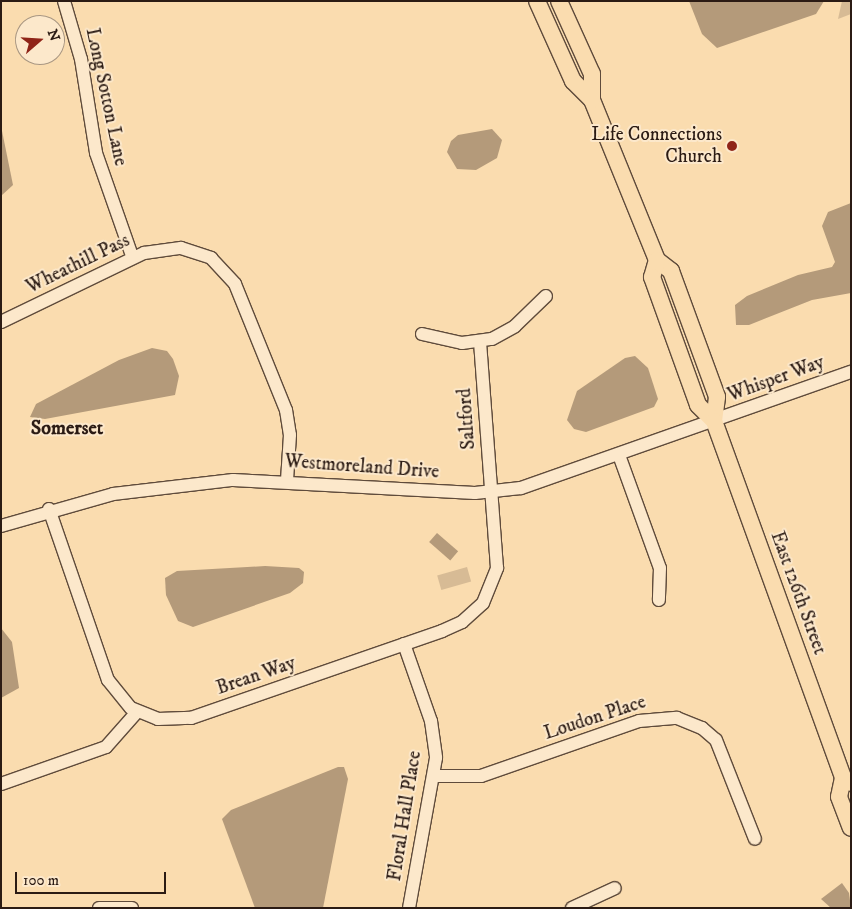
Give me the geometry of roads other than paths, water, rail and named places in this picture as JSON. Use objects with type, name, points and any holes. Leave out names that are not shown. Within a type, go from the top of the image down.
[{"type":"main road","name":"East 126th Street","points":[[537,1],[573,81],[592,100]]},
{"type":"main road","name":"East 126th Street","points":[[558,1],[592,74],[592,100],[657,260],[671,271],[717,396],[714,422],[847,781],[840,797],[851,828]]},
{"type":"street","name":"Long Sotton Lane","points":[[64,1],[81,59],[96,153],[132,256]]},
{"type":"street","name":"Wheathill Pass","points":[[1,322],[132,256],[173,248],[202,253],[223,267],[235,284],[282,400],[290,435],[287,480]]},
{"type":"street","points":[[422,334],[451,342],[480,342],[515,326],[546,296]]},
{"type":"street","name":"Saltford","points":[[480,342],[492,492]]},
{"type":"street","name":"Whisper Way","points":[[714,422],[851,372]]},
{"type":"street","name":"Westmoreland Drive","points":[[1,526],[50,509],[156,486],[287,480],[492,492],[535,484],[714,422]]},
{"type":"street","points":[[619,455],[660,568],[658,600]]},
{"type":"street","name":"Brean Way","points":[[50,509],[108,680],[119,697],[137,712],[168,721],[191,718],[462,622],[489,594],[497,568],[492,492]]},
{"type":"street","name":"Floral Hall Place","points":[[404,644],[433,729],[435,776],[409,908]]},
{"type":"street","points":[[1,784],[106,747],[137,712]]},
{"type":"street","name":"Loudon Place","points":[[435,776],[481,776],[639,721],[677,718],[702,728],[716,740],[755,839]]},
{"type":"street","points":[[572,908],[615,888]]},
{"type":"street","points":[[99,908],[132,908]]},
{"type":"place","name":"Life Connections Church","points":[[732,146]]},
{"type":"district","name":"Somerset","points":[[67,428]]}]
